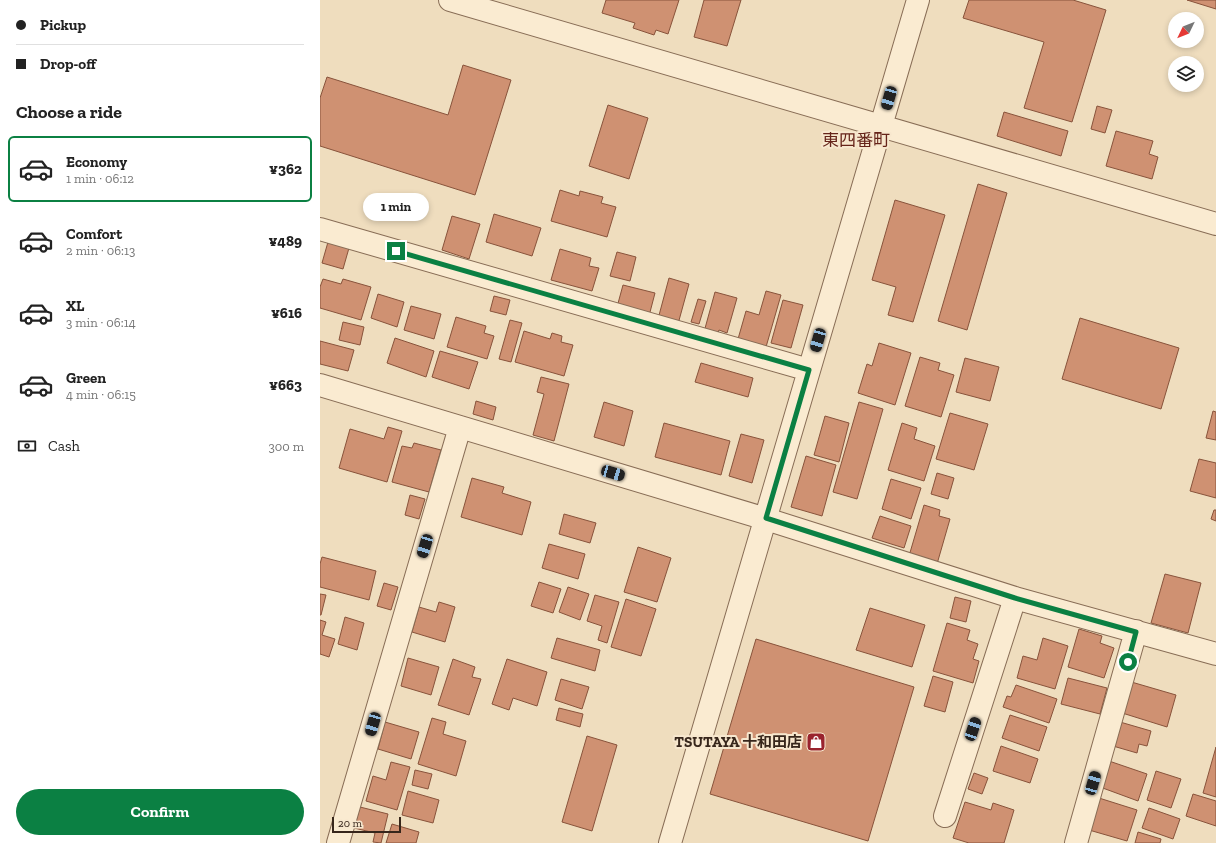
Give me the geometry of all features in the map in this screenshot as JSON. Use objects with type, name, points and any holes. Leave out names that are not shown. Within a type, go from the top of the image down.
[{"type":"street","points":[[450,0],[1216,224]]},
{"type":"street","points":[[670,843],[918,0]]},
{"type":"street","points":[[320,229],[809,370]]},
{"type":"street","points":[[320,385],[766,518],[1015,598],[1216,654]]},
{"type":"street","points":[[338,843],[460,427]]},
{"type":"street","points":[[945,816],[1015,598]]},
{"type":"street","points":[[1076,843],[1136,632]]},
{"type":"building","points":[[606,0],[679,0],[668,34],[656,30],[654,35],[633,28],[635,23],[602,13]]},
{"type":"building","points":[[704,0],[741,0],[727,46],[694,37]]},
{"type":"building","points":[[969,0],[1073,0],[1106,10],[1072,122],[1024,108],[1044,42],[963,18]]},
{"type":"building","points":[[1187,0],[1216,0],[1216,9]]},
{"type":"building","points":[[463,65],[511,80],[475,195],[320,146],[320,98],[327,77],[448,115]]},
{"type":"building","points":[[608,105],[648,118],[629,179],[589,166]]},
{"type":"building","points":[[1097,106],[1112,110],[1105,133],[1091,129]]},
{"type":"building","points":[[1004,112],[1068,131],[1061,156],[997,136]]},
{"type":"building","points":[[1116,131],[1153,141],[1149,154],[1158,157],[1152,179],[1106,166]]},
{"type":"building","points":[[978,184],[1007,193],[967,330],[938,321]]},
{"type":"building","points":[[560,190],[579,196],[580,191],[603,197],[601,203],[616,207],[607,237],[551,221]]},
{"type":"building","points":[[895,200],[945,215],[913,322],[888,315],[896,287],[872,280]]},
{"type":"building","points":[[494,214],[541,228],[532,256],[486,242]]},
{"type":"building","points":[[452,216],[480,224],[469,259],[442,250]]},
{"type":"building","points":[[328,242],[349,248],[343,269],[322,263]]},
{"type":"building","points":[[560,249],[591,258],[589,266],[599,268],[592,291],[551,280]]},
{"type":"building","points":[[617,252],[636,257],[630,281],[610,276]]},
{"type":"building","points":[[669,278],[689,284],[678,324],[658,319]]},
{"type":"building","points":[[323,279],[341,284],[343,279],[371,287],[361,320],[320,308],[320,287]]},
{"type":"building","points":[[623,285],[655,293],[649,316],[617,307]]},
{"type":"building","points":[[766,291],[781,295],[766,347],[738,339],[746,311],[759,315]]},
{"type":"building","points":[[715,292],[737,298],[727,333],[719,330],[717,335],[704,332]]},
{"type":"building","points":[[378,294],[404,302],[397,327],[371,318]]},
{"type":"building","points":[[494,296],[510,300],[506,315],[490,311]]},
{"type":"building","points":[[698,299],[706,301],[699,324],[691,322]]},
{"type":"building","points":[[783,300],[803,305],[791,348],[771,343]]},
{"type":"building","points":[[411,306],[441,314],[434,339],[404,330]]},
{"type":"building","points":[[456,317],[486,326],[484,333],[494,336],[487,359],[447,347]]},
{"type":"building","points":[[1080,318],[1179,348],[1161,409],[1062,379]]},
{"type":"building","points":[[510,320],[522,323],[511,362],[499,359]]},
{"type":"building","points":[[343,322],[364,327],[360,345],[339,340]]},
{"type":"building","points":[[524,331],[550,339],[552,333],[562,336],[561,342],[573,345],[564,376],[515,362]]},
{"type":"building","points":[[395,338],[434,351],[426,377],[387,363]]},
{"type":"building","points":[[320,341],[354,350],[348,371],[320,364]]},
{"type":"building","points":[[879,343],[911,353],[895,405],[858,393],[867,364],[872,366]]},
{"type":"building","points":[[440,351],[478,362],[469,389],[432,377]]},
{"type":"building","points":[[920,357],[940,363],[938,370],[954,375],[941,417],[905,406]]},
{"type":"building","points":[[965,358],[999,367],[990,401],[956,392]]},
{"type":"building","points":[[701,363],[753,378],[748,397],[695,382]]},
{"type":"building","points":[[541,377],[569,384],[554,441],[533,435],[544,394],[537,392]]},
{"type":"building","points":[[476,401],[496,407],[493,420],[473,414]]},
{"type":"building","points":[[604,402],[633,411],[624,446],[594,437]]},
{"type":"building","points":[[859,402],[883,409],[857,499],[833,492]]},
{"type":"building","points":[[1213,411],[1216,412],[1216,440],[1206,438]]},
{"type":"building","points":[[950,413],[988,424],[974,470],[936,459]]},
{"type":"building","points":[[825,416],[849,423],[839,462],[814,455]]},
{"type":"building","points":[[664,423],[730,441],[721,475],[655,457]]},
{"type":"building","points":[[902,423],[917,428],[914,439],[935,446],[924,481],[888,470]]},
{"type":"building","points":[[388,427],[402,431],[387,482],[339,468],[350,429],[384,439]]},
{"type":"building","points":[[741,434],[764,440],[752,483],[729,476]]},
{"type":"building","points":[[414,443],[441,450],[429,492],[392,482],[402,446],[412,448]]},
{"type":"building","points":[[806,456],[836,465],[822,516],[791,507]]},
{"type":"building","points":[[1199,459],[1216,463],[1216,498],[1190,491]]},
{"type":"building","points":[[937,473],[954,478],[948,499],[931,494]]},
{"type":"building","points":[[472,478],[504,487],[502,493],[531,502],[522,535],[461,517]]},
{"type":"building","points":[[891,479],[921,488],[911,519],[882,509]]},
{"type":"building","points":[[410,495],[425,499],[419,519],[405,515]]},
{"type":"building","points":[[924,505],[940,510],[939,516],[950,519],[937,564],[909,556]]},
{"type":"building","points":[[1214,510],[1216,510],[1216,521],[1211,519]]},
{"type":"building","points":[[564,514],[596,523],[590,543],[559,534]]},
{"type":"building","points":[[880,516],[911,526],[904,548],[872,538]]},
{"type":"building","points":[[549,544],[585,554],[578,579],[542,568]]},
{"type":"building","points":[[638,547],[671,558],[657,602],[624,592]]},
{"type":"building","points":[[322,557],[376,571],[369,600],[320,587],[320,564]]},
{"type":"building","points":[[1165,574],[1201,583],[1188,633],[1151,623]]},
{"type":"building","points":[[539,582],[561,589],[553,613],[531,606]]},
{"type":"building","points":[[384,583],[398,587],[391,610],[377,606]]},
{"type":"building","points":[[568,587],[589,594],[580,620],[559,612]]},
{"type":"building","points":[[320,594],[326,595],[321,615],[320,615]]},
{"type":"building","points":[[595,595],[619,602],[607,643],[598,640],[602,626],[587,621]]},
{"type":"building","points":[[955,597],[971,601],[966,622],[950,618]]},
{"type":"building","points":[[626,599],[656,609],[641,656],[611,647]]},
{"type":"building","points":[[439,602],[455,607],[445,642],[412,632],[419,607],[436,612]]},
{"type":"building","points":[[870,608],[925,625],[912,667],[856,650]]},
{"type":"building","points":[[345,617],[364,623],[357,650],[338,644]]},
{"type":"building","points":[[320,620],[326,622],[322,635],[335,639],[329,657],[320,654]]},
{"type":"building","points":[[947,623],[970,630],[967,640],[978,644],[973,659],[979,661],[973,683],[933,671]]},
{"type":"building","points":[[1079,629],[1102,636],[1100,643],[1114,648],[1104,678],[1068,667]]},
{"type":"building","points":[[557,638],[600,650],[595,671],[551,658]]},
{"type":"building","points":[[1043,638],[1068,646],[1055,689],[1017,678],[1023,656],[1037,660]]},
{"type":"building","points":[[756,639],[914,687],[868,841],[710,794]]},
{"type":"building","points":[[408,658],[439,667],[431,695],[401,686]]},
{"type":"building","points":[[453,659],[475,667],[472,677],[481,679],[469,715],[438,705]]},
{"type":"building","points":[[507,659],[547,672],[537,706],[513,698],[509,710],[492,704]]},
{"type":"building","points":[[933,676],[953,682],[945,712],[924,706]]},
{"type":"building","points":[[1068,678],[1107,688],[1100,714],[1061,704]]},
{"type":"building","points":[[561,679],[589,687],[582,709],[555,700]]},
{"type":"building","points":[[1128,681],[1176,695],[1167,727],[1119,712]]},
{"type":"building","points":[[1016,685],[1057,699],[1049,723],[1003,707],[1007,696],[1011,697]]},
{"type":"building","points":[[559,708],[583,714],[580,727],[556,720]]},
{"type":"building","points":[[1010,715],[1047,727],[1039,751],[1002,738]]},
{"type":"building","points":[[432,718],[446,722],[443,734],[466,741],[456,776],[418,764]]},
{"type":"building","points":[[385,722],[419,732],[411,759],[378,749]]},
{"type":"building","points":[[1120,722],[1151,731],[1147,746],[1139,744],[1137,753],[1113,746]]},
{"type":"building","points":[[587,736],[617,745],[592,831],[562,822]]},
{"type":"building","points":[[1001,746],[1038,759],[1030,783],[993,771]]},
{"type":"building","points":[[1216,747],[1216,797],[1203,793]]},
{"type":"building","points":[[1109,761],[1147,774],[1138,801],[1100,787]]},
{"type":"building","points":[[391,762],[410,767],[397,810],[366,801],[373,776],[386,780]]},
{"type":"building","points":[[415,770],[432,774],[428,789],[412,785]]},
{"type":"building","points":[[1156,771],[1181,779],[1171,808],[1147,800]]},
{"type":"building","points":[[974,773],[988,778],[982,794],[968,789]]},
{"type":"building","points":[[408,791],[439,800],[433,823],[402,815]]},
{"type":"building","points":[[1193,794],[1216,801],[1216,826],[1186,816]]},
{"type":"building","points":[[1099,798],[1137,810],[1127,841],[1089,830]]},
{"type":"building","points":[[965,802],[991,810],[993,803],[1014,810],[1004,843],[969,843],[953,838]]},
{"type":"building","points":[[360,807],[388,814],[381,843],[373,842],[375,833],[354,828]]},
{"type":"building","points":[[1149,808],[1180,819],[1173,839],[1142,828]]},
{"type":"building","points":[[392,824],[419,832],[416,843],[386,843]]},
{"type":"building","points":[[1138,832],[1161,839],[1160,843],[1135,843]]},
{"type":"place","name":"TSUTAYA 十和田店","points":[[816,742]]},
{"type":"district","name":"東四番町","points":[[856,140]]},
{"type":"route","points":[[396,251],[809,370],[766,518],[1015,598],[1136,632],[1128,662]]}]
